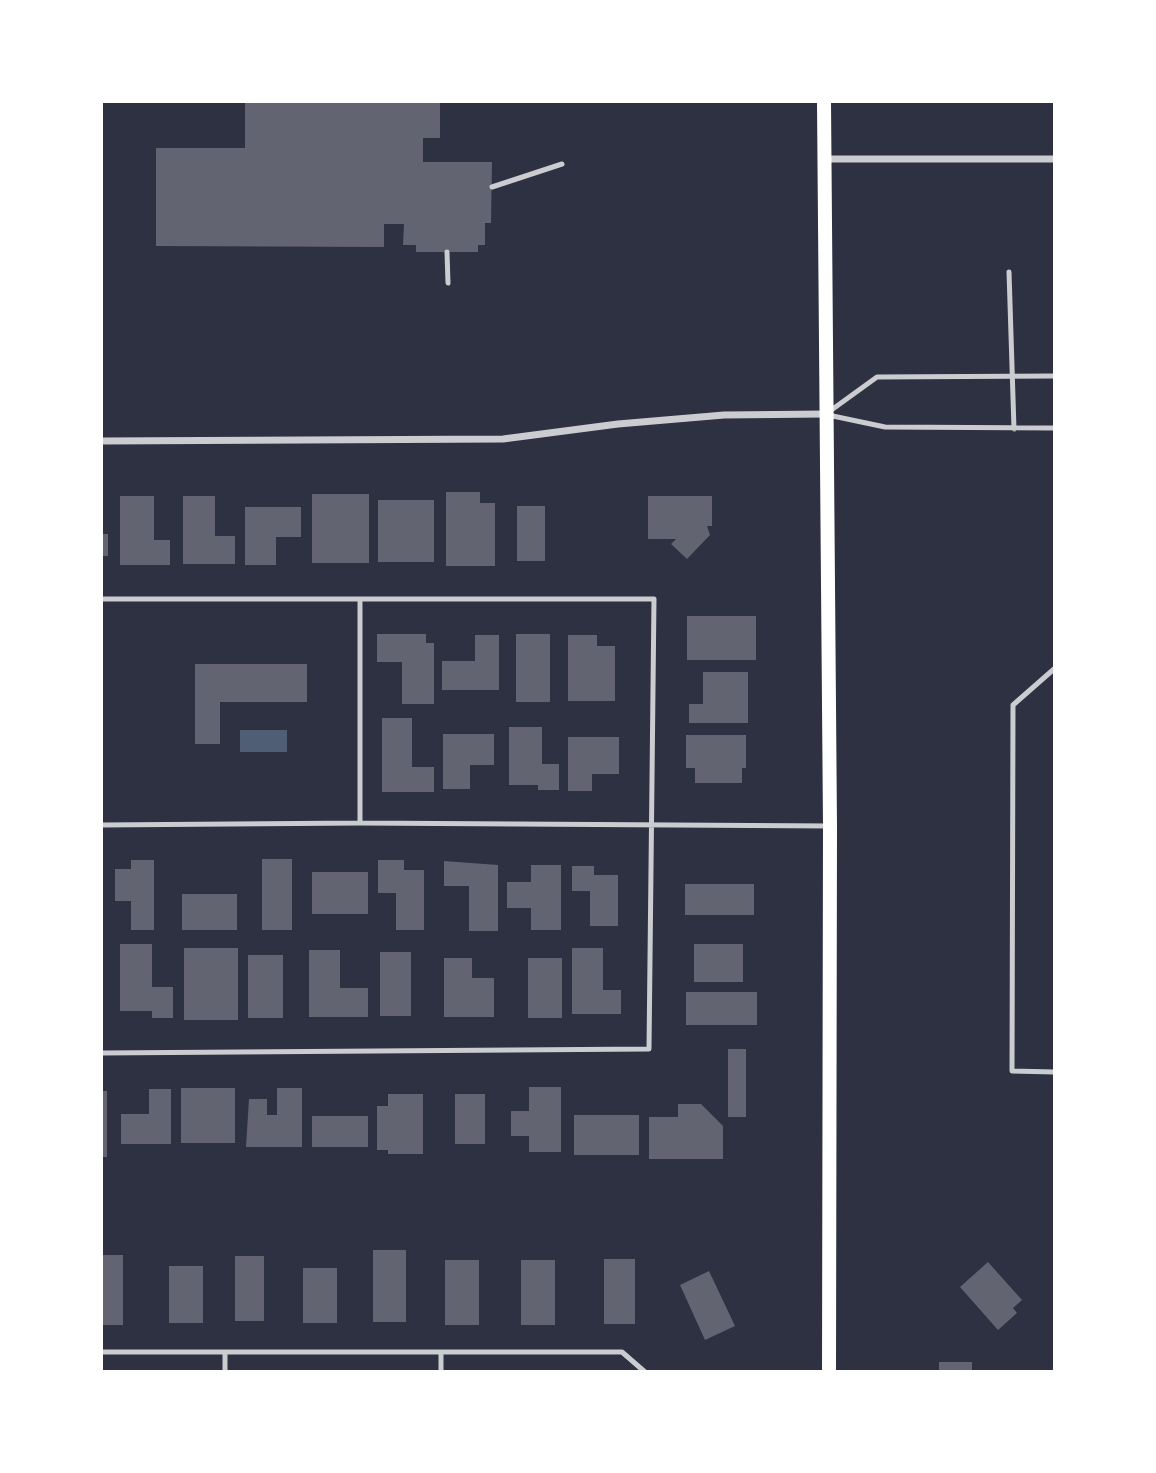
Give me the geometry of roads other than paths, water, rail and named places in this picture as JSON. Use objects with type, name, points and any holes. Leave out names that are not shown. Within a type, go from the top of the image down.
[{"type":"main road","points":[[824,102],[830,826],[830,1371]]},
{"type":"street","points":[[825,159],[1055,159]]},
{"type":"street","points":[[102,441],[503,439],[618,424],[724,415],[825,414]]},
{"type":"lane","points":[[492,187],[562,164]]},
{"type":"lane","points":[[447,252],[448,284]]},
{"type":"lane","points":[[1009,272],[1014,429]]},
{"type":"lane","points":[[825,414],[877,377],[1055,376]]},
{"type":"lane","points":[[825,414],[885,427],[1055,428]]},
{"type":"lane","points":[[102,598],[654,598],[649,1049],[102,1053]]},
{"type":"lane","points":[[360,598],[360,823]]},
{"type":"lane","points":[[1055,669],[1013,705],[1012,1017],[1012,1071],[1055,1072]]},
{"type":"lane","points":[[102,825],[360,823],[830,826]]},
{"type":"lane","points":[[102,1352],[622,1352],[645,1371]]},
{"type":"lane","points":[[225,1352],[225,1371]]},
{"type":"lane","points":[[441,1352],[441,1371]]},
{"type":"water","points":[[240,730],[287,730],[287,752],[240,752]]}]
